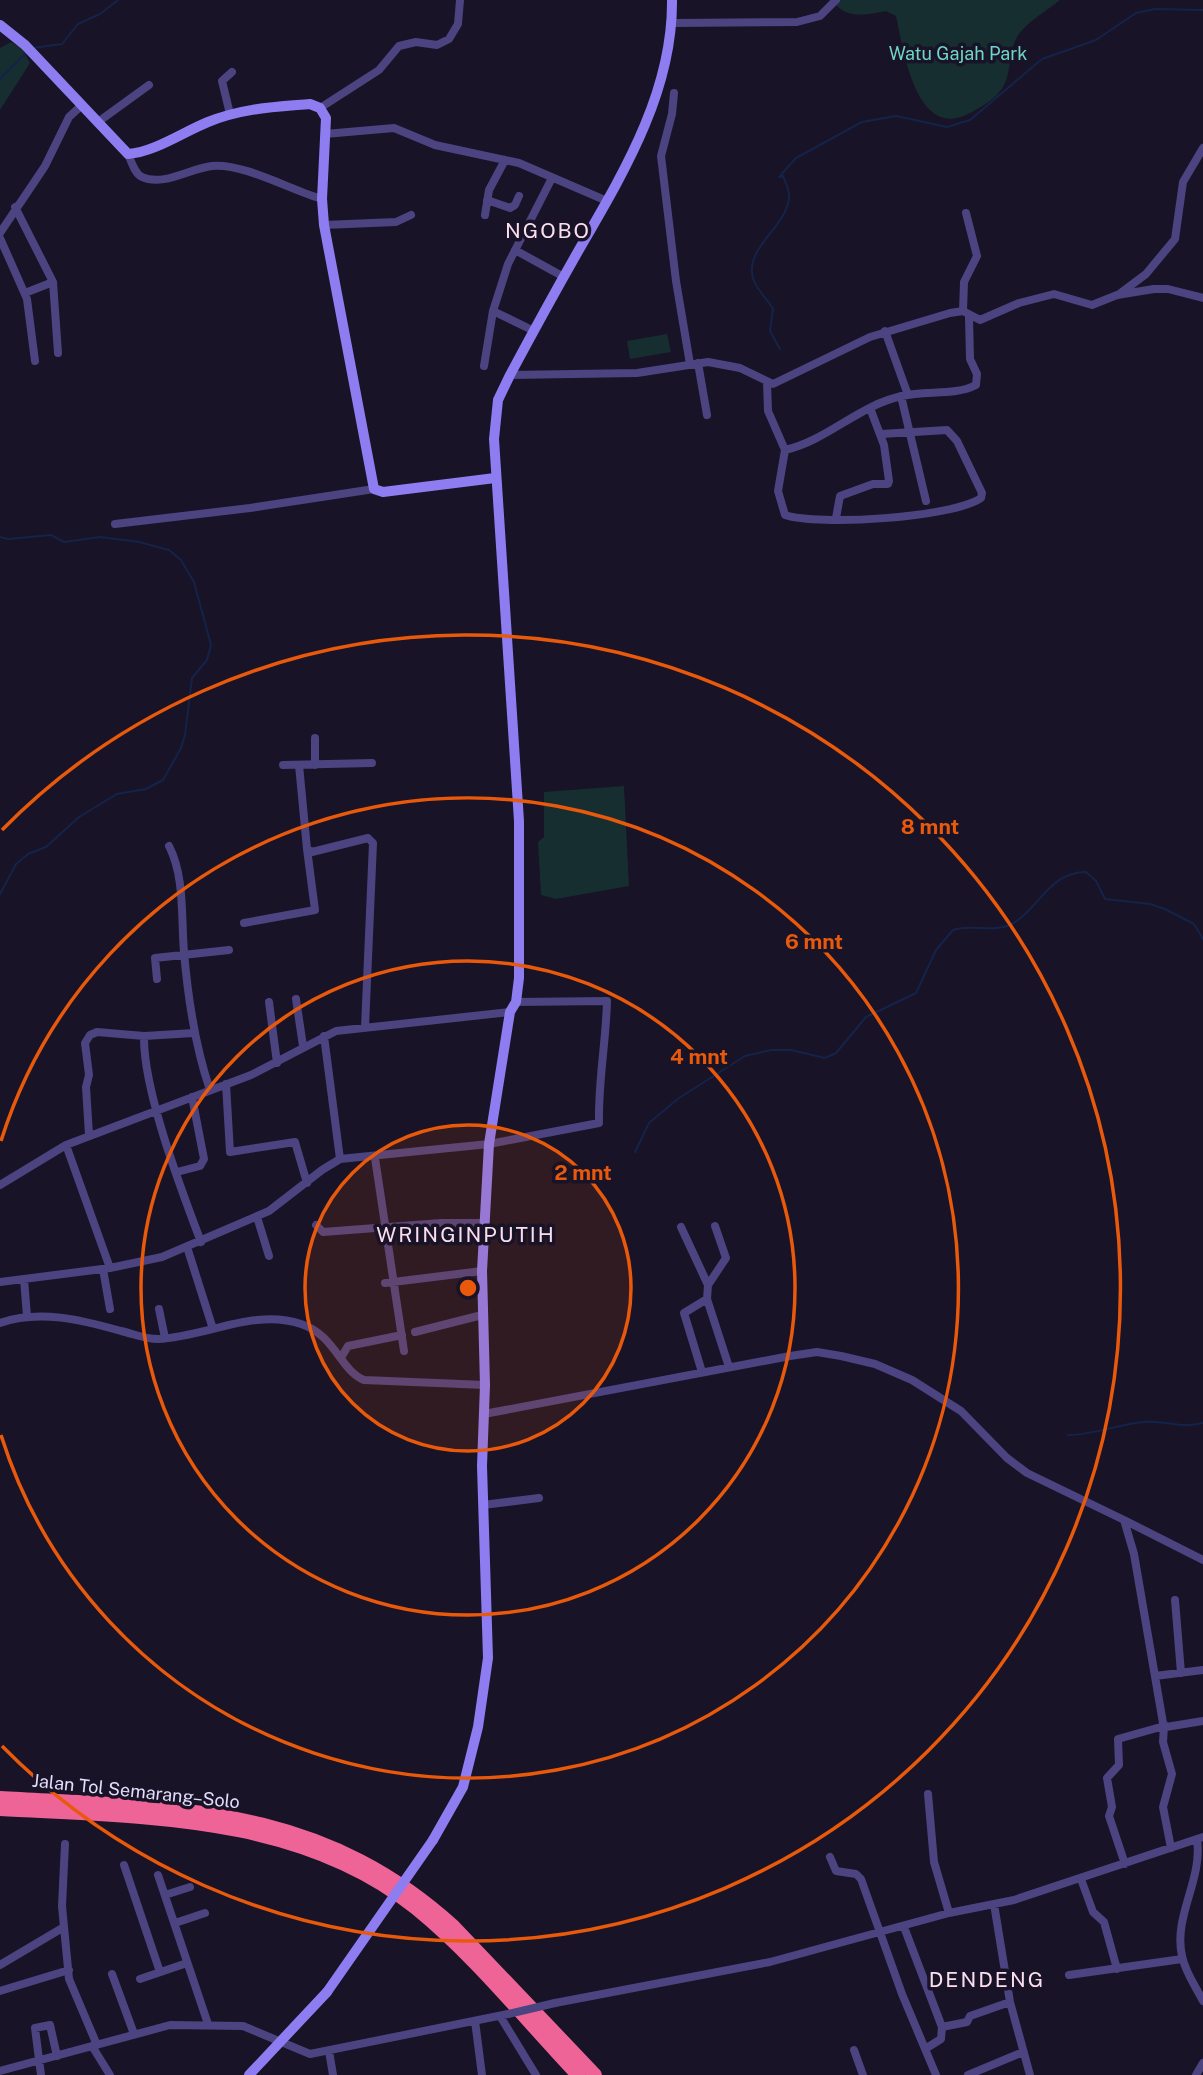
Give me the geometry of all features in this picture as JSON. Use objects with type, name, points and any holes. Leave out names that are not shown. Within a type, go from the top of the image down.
[{"type":"highway","name":"Jalan Tol Semarang–Solo","points":[[0,1797],[215,1815],[271,1825],[319,1840],[361,1859],[431,1906],[454,1927],[595,2075]]},
{"type":"highway","name":"Jalan Tol Semarang–Solo","points":[[0,1809],[209,1825],[254,1832],[333,1859],[375,1880],[446,1933],[578,2075]]},
{"type":"main road","points":[[248,2075],[327,1992],[433,1840],[463,1787],[484,1693],[488,1658],[483,1505],[485,1385],[482,1271],[489,1144],[513,1007],[521,933],[519,821],[495,478],[496,416],[498,400],[510,375],[624,171],[659,87],[672,23],[672,0]]},
{"type":"main road","points":[[0,24],[25,45],[128,154],[144,152],[230,114],[310,104],[320,108],[326,118],[322,200],[324,225],[374,489],[383,492],[495,478]]},
{"type":"street","points":[[320,108],[379,70],[399,46],[416,41],[436,46],[449,39],[458,24],[460,0]]},
{"type":"street","points":[[672,23],[797,22],[820,16],[836,0]]},
{"type":"street","points":[[230,114],[222,81],[232,72]]},
{"type":"street","points":[[98,122],[149,85]]},
{"type":"street","points":[[674,93],[672,114],[661,156],[694,364],[707,415]]},
{"type":"street","points":[[35,361],[25,293],[0,236],[15,207],[45,166],[68,117],[82,105]]},
{"type":"street","points":[[325,134],[394,128],[435,145],[505,160],[607,201]]},
{"type":"street","points":[[510,375],[637,373],[694,364],[731,366],[767,382],[779,383],[828,356],[885,331],[966,314],[987,318],[1019,303],[1054,294],[1092,305],[1117,295],[1146,274],[1175,239],[1183,182],[1203,148]]},
{"type":"street","points":[[128,154],[137,174],[144,178],[169,177],[212,166],[230,168],[322,200]]},
{"type":"street","points":[[485,215],[487,200],[505,160]]},
{"type":"street","points":[[484,366],[493,311],[514,250],[552,178]]},
{"type":"street","points":[[487,200],[510,208],[515,205],[519,196]]},
{"type":"street","points":[[15,207],[53,282],[58,353]]},
{"type":"street","points":[[785,450],[806,444],[870,408],[904,395],[962,390],[976,384],[976,374],[970,359],[964,282],[977,257],[966,213]]},
{"type":"street","points":[[324,225],[394,222],[411,215]]},
{"type":"street","points":[[514,250],[564,277]]},
{"type":"street","points":[[25,293],[53,282]]},
{"type":"street","points":[[1117,295],[1168,289],[1203,298]]},
{"type":"street","points":[[493,311],[534,331]]},
{"type":"street","points":[[885,331],[904,395],[926,501]]},
{"type":"street","points":[[767,382],[768,411],[785,450],[778,491],[785,515],[889,518],[963,507],[981,498],[982,493],[947,430],[881,434]]},
{"type":"street","points":[[836,518],[840,496],[873,484],[888,484],[881,434],[870,408]]},
{"type":"street","points":[[115,524],[250,508],[374,489]]},
{"type":"street","points":[[315,738],[315,765]]},
{"type":"street","points":[[284,765],[372,763]]},
{"type":"street","points":[[244,923],[315,910],[299,765]]},
{"type":"street","points":[[307,849],[312,852],[368,838],[373,843],[365,1027]]},
{"type":"street","points":[[169,846],[174,856],[182,908],[184,955],[194,1033],[210,1090]]},
{"type":"street","points":[[157,979],[154,955],[229,950]]},
{"type":"street","points":[[296,999],[303,1046]]},
{"type":"street","points":[[0,1185],[66,1145],[278,1063],[303,1046],[324,1037],[365,1027],[513,1007],[607,1000],[606,1035],[598,1091],[599,1123],[489,1144],[374,1158],[340,1159],[279,1206],[187,1248],[150,1261],[107,1269],[0,1282]]},
{"type":"street","points":[[269,1002],[278,1063]]},
{"type":"street","points":[[89,1135],[86,1087],[89,1075],[85,1043],[90,1035],[97,1032],[144,1036],[194,1033]]},
{"type":"street","points":[[144,1036],[144,1051],[158,1109],[201,1242]]},
{"type":"street","points":[[324,1037],[340,1159]]},
{"type":"street","points":[[226,1084],[230,1152],[295,1142],[307,1183]]},
{"type":"street","points":[[177,1172],[200,1166],[204,1159],[192,1097]]},
{"type":"street","points":[[66,1145],[107,1269],[110,1309]]},
{"type":"street","points":[[374,1158],[390,1282],[404,1351]]},
{"type":"street","points":[[257,1217],[269,1256]]},
{"type":"street","points":[[316,1225],[323,1232],[485,1223]]},
{"type":"street","points":[[708,1285],[726,1258],[715,1226]]},
{"type":"street","points":[[681,1227],[708,1285],[707,1299],[729,1367]]},
{"type":"street","points":[[187,1248],[213,1329]]},
{"type":"street","points":[[390,1282],[482,1271]]},
{"type":"street","points":[[24,1279],[27,1316]]},
{"type":"street","points":[[702,1372],[684,1314],[707,1299]]},
{"type":"street","points":[[159,1309],[166,1338]]},
{"type":"street","points":[[415,1332],[482,1315]]},
{"type":"street","points":[[0,1324],[27,1316],[72,1320],[150,1338],[166,1338],[258,1319],[292,1321],[322,1335],[358,1377],[370,1382],[485,1385]]},
{"type":"street","points":[[342,1356],[353,1344],[402,1335]]},
{"type":"street","points":[[484,1414],[817,1352],[876,1364],[912,1380],[961,1411],[1007,1458],[1027,1473],[1203,1560]]},
{"type":"street","points":[[483,1505],[540,1498]]},
{"type":"street","points":[[1124,1520],[1134,1554],[1164,1726],[1163,1741],[1172,1774],[1163,1807],[1171,1848]]},
{"type":"street","points":[[1175,1600],[1181,1672]]},
{"type":"street","points":[[1155,1676],[1203,1670]]},
{"type":"street","points":[[1125,1864],[1109,1816],[1112,1807],[1107,1778],[1119,1765],[1116,1744],[1118,1739],[1164,1726],[1203,1721]]},
{"type":"street","points":[[928,1794],[934,1862],[949,1913]]},
{"type":"street","points":[[0,2071],[170,2025],[243,2026],[307,2054],[329,2050],[770,1962],[1081,1879],[1200,1838],[1199,1867],[1181,1939],[1182,1959],[1203,2001]]},
{"type":"street","points":[[65,1844],[62,1885],[71,1986],[94,2045],[110,2075]]},
{"type":"street","points":[[831,1857],[836,1871],[856,1874],[861,1879],[936,2075]]},
{"type":"street","points":[[124,1865],[160,1972]]},
{"type":"street","points":[[158,1875],[208,2024]]},
{"type":"street","points":[[1081,1879],[1093,1912],[1104,1922],[1117,1969]]},
{"type":"street","points":[[165,1895],[190,1886]]},
{"type":"street","points":[[994,1904],[1010,2002],[1030,2075]]},
{"type":"street","points":[[175,1923],[205,1913]]},
{"type":"street","points":[[0,1965],[64,1927]]},
{"type":"street","points":[[904,1927],[942,2027],[941,2039],[925,2049]]},
{"type":"street","points":[[1069,1975],[1182,1959]]},
{"type":"street","points":[[140,1979],[187,1963]]},
{"type":"street","points":[[0,1991],[69,1970]]},
{"type":"street","points":[[112,1973],[134,2034]]},
{"type":"street","points":[[942,2027],[967,2022],[970,2016],[1010,2002]]},
{"type":"street","points":[[504,2015],[536,2075]]},
{"type":"street","points":[[475,2021],[482,2075]]},
{"type":"street","points":[[41,2075],[35,2028],[50,2025],[57,2056]]},
{"type":"street","points":[[329,2050],[333,2075]]},
{"type":"street","points":[[855,2050],[863,2075]]},
{"type":"street","points":[[968,2075],[1023,2052]]},
{"type":"street","points":[[1196,2075],[1203,2063]]},
{"type":"green space","name":"Watu Gajah Park","points":[[832,0],[1060,0],[1030,23],[1016,39],[1007,78],[998,94],[966,115],[949,119],[935,114],[923,102],[914,86],[896,16],[886,11],[864,15],[850,13],[843,11]]},
{"type":"green space","points":[[11,42],[22,48],[30,63],[0,110],[0,48]]},
{"type":"green space","points":[[667,334],[671,352],[630,359],[627,341]]},
{"type":"green space","points":[[624,786],[629,886],[556,899],[541,895],[538,842],[544,837],[544,792]]},
{"type":"waterway","points":[[33,48],[62,44],[78,24],[100,14],[118,0]]},
{"type":"waterway","points":[[780,349],[770,331],[773,309],[756,285],[752,269],[759,248],[787,208],[789,192],[783,176],[779,177],[796,158],[862,122],[896,116],[947,127],[970,120],[1042,59],[1096,40],[1136,13],[1155,9],[1203,10]]},
{"type":"waterway","points":[[0,79],[26,53]]},
{"type":"waterway","points":[[0,537],[8,539],[51,535],[64,542],[100,537],[139,542],[169,550],[181,560],[194,582],[211,645],[207,660],[192,678],[185,735],[181,748],[163,780],[146,789],[117,794],[79,817],[46,847],[28,854],[16,864],[0,894]]},
{"type":"waterway","points":[[635,1152],[649,1123],[679,1098],[745,1056],[771,1050],[791,1050],[825,1058],[836,1053],[866,1017],[916,993],[936,950],[953,930],[998,928],[1012,924],[1030,910],[1053,884],[1073,874],[1086,872],[1096,881],[1105,899],[1150,904],[1165,909],[1194,924],[1203,939]]},
{"type":"waterway","points":[[1068,1435],[1144,1422],[1188,1425],[1203,1423]]},
{"type":"district","name":"NGOBO","points":[[548,230]]},
{"type":"district","name":"WRINGINPUTIH","points":[[466,1234]]},
{"type":"district","name":"DENDENG","points":[[987,1979]]}]
